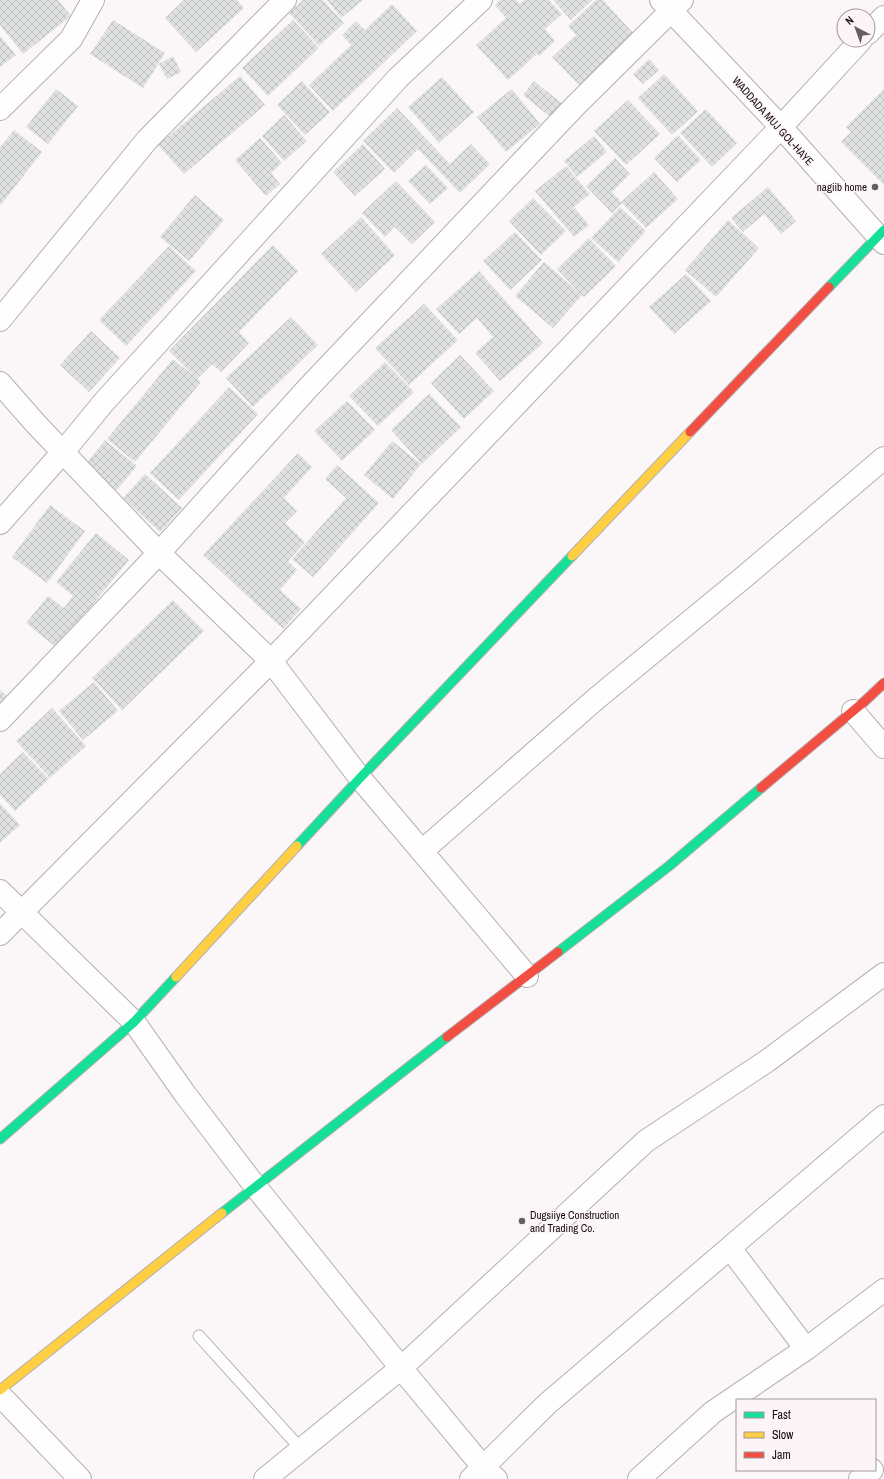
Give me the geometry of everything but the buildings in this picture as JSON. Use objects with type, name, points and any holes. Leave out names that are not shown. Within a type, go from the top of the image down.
[{"type":"street","points":[[0,109],[71,39],[93,0]]},
{"type":"street","points":[[0,320],[147,140],[285,0]]},
{"type":"street","points":[[0,523],[63,452],[104,402],[393,84],[480,0]]},
{"type":"street","points":[[0,720],[159,553],[307,389],[671,4]]},
{"type":"street","name":"WADDADA MUJ GOL-HAYE","points":[[671,4],[781,128],[882,236]]},
{"type":"street","points":[[876,26],[884,18]]},
{"type":"street","points":[[0,934],[270,661],[781,128],[854,48]]},
{"type":"street","points":[[0,1139],[134,1022],[360,778],[882,236]]},
{"type":"street","points":[[0,383],[36,424],[159,553],[270,661],[360,778],[527,976]]},
{"type":"street","points":[[422,851],[597,698],[750,572],[884,458]]},
{"type":"street","points":[[0,1390],[255,1186],[669,866],[853,711],[884,683]]},
{"type":"street","points":[[853,711],[884,747]]},
{"type":"street","points":[[0,891],[134,1022],[185,1094],[255,1186],[401,1368],[483,1475],[547,1404],[884,1116]]},
{"type":"street","points":[[265,1479],[401,1368],[646,1141],[767,1061],[884,974]]},
{"type":"street","points":[[730,1248],[806,1349]]},
{"type":"street","points":[[639,1479],[713,1412],[806,1349],[884,1290]]},
{"type":"street","points":[[0,1395],[80,1479]]},
{"type":"street","points":[[860,1479],[871,1471]]},
{"type":"lane","points":[[199,1336],[300,1449]]},
{"type":"traffic: fast","points":[[829,287],[884,230]]},
{"type":"traffic: fast","points":[[297,846],[572,556]]},
{"type":"traffic: fast","points":[[558,952],[669,866],[761,788]]},
{"type":"traffic: fast","points":[[0,1139],[134,1022],[176,977]]},
{"type":"traffic: fast","points":[[222,1213],[447,1037]]},
{"type":"traffic: slow","points":[[572,556],[690,432]]},
{"type":"traffic: slow","points":[[176,977],[297,846]]},
{"type":"traffic: slow","points":[[0,1390],[222,1213]]},
{"type":"traffic: jam","points":[[690,432],[829,287]]},
{"type":"traffic: jam","points":[[761,788],[865,701],[884,683]]},
{"type":"traffic: jam","points":[[447,1037],[558,952]]},
{"type":"place","name":"nagiib home","points":[[875,187]]},
{"type":"place","name":"Dugsiiye Construction and Trading Co.","points":[[522,1221]]}]
